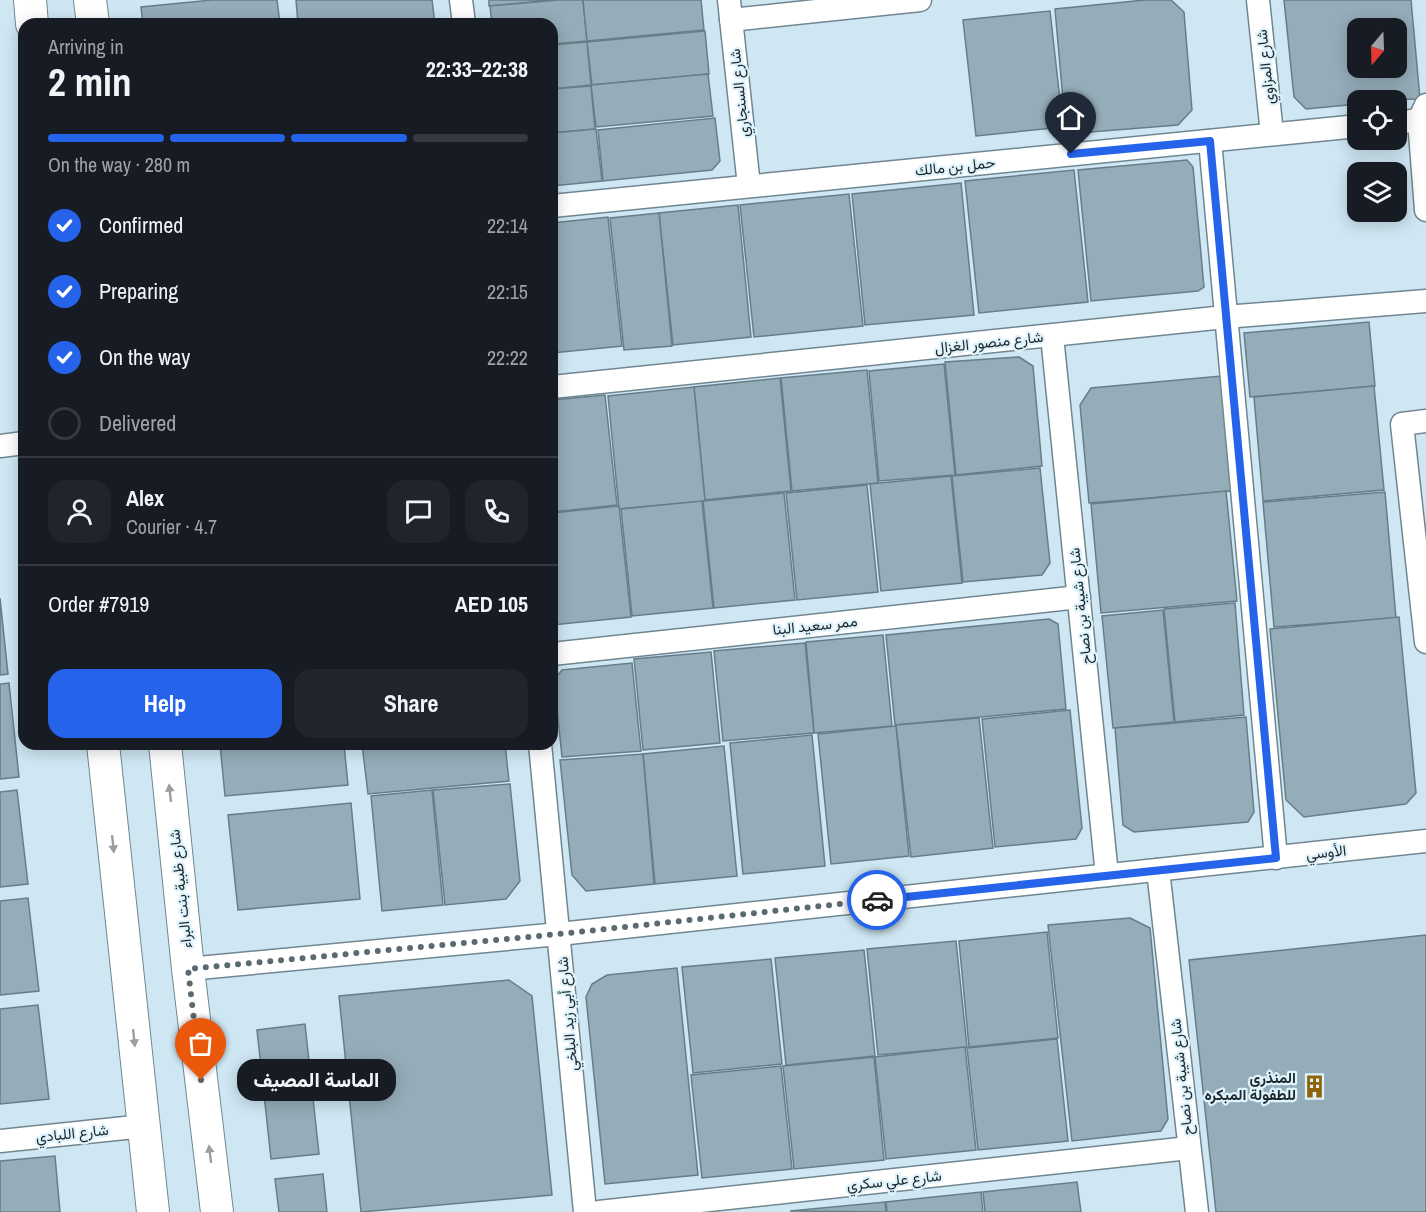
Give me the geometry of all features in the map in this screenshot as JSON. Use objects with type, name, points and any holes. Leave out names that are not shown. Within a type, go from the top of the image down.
[{"type":"street","points":[[30,0],[32,18]]},
{"type":"street","points":[[90,0],[92,18]]},
{"type":"street","points":[[461,0],[463,18]]},
{"type":"street","points":[[730,10],[920,0]]},
{"type":"street","name":"شارع المزاوي","points":[[1258,0],[1272,134]]},
{"type":"street","name":"شارع السنجاري","points":[[730,10],[749,186]]},
{"type":"street","points":[[1414,116],[1426,210]]},
{"type":"street","name":"حمل بن مالك","points":[[558,205],[1347,127]]},
{"type":"street","points":[[1210,141],[1276,858]]},
{"type":"street","name":"شارع منصور الغزال","points":[[558,386],[1225,317],[1426,301]]},
{"type":"street","name":"شارع شيبة بن نصاح","points":[[1052,336],[1107,875]]},
{"type":"street","points":[[1426,422],[1402,424],[1426,642]]},
{"type":"street","points":[[0,446],[18,444]]},
{"type":"street","name":"ممر سعيد البنا","points":[[558,653],[1079,597]]},
{"type":"street","points":[[104,750],[153,1212]]},
{"type":"street","name":"شارع ظبية بنت البراء","points":[[166,750],[188,969],[217,1212]]},
{"type":"street","name":"شارع أبي زيد البلخي","points":[[541,750],[585,1212]]},
{"type":"street","name":"الأوسي","points":[[188,969],[559,934],[1426,841]]},
{"type":"street","name":"شارع شيبة بن نصاح","points":[[1158,870],[1197,1212]]},
{"type":"street","name":"شارع اللبادي","points":[[0,1141],[144,1126]]},
{"type":"street","name":"شارع علي سكري","points":[[599,1212],[1189,1148]]},
{"type":"building","points":[[212,0],[277,0],[279,18],[142,18],[141,7]]},
{"type":"building","points":[[296,0],[432,0],[434,18],[298,18]]},
{"type":"building","points":[[489,0],[554,0],[489,6]]},
{"type":"building","points":[[583,0],[587,41],[558,43],[558,18],[491,18],[490,6]]},
{"type":"building","points":[[583,0],[701,0],[704,30],[587,41]]},
{"type":"building","points":[[1145,0],[1171,0],[1184,12],[1192,110],[1178,125],[1066,134],[1055,9]]},
{"type":"building","points":[[1284,0],[1411,0],[1420,99],[1407,99],[1407,90],[1347,90],[1347,105],[1306,109],[1294,97]]},
{"type":"building","points":[[1050,11],[1063,127],[976,136],[963,20]]},
{"type":"building","points":[[705,31],[709,74],[592,85],[587,42]]},
{"type":"building","points":[[587,42],[591,85],[558,88],[558,44]]},
{"type":"building","points":[[708,74],[713,116],[596,127],[591,85]]},
{"type":"building","points":[[591,86],[595,129],[558,132],[558,89]]},
{"type":"building","points":[[715,118],[720,161],[712,170],[603,181],[598,130]]},
{"type":"building","points":[[596,129],[602,181],[558,185],[558,132]]},
{"type":"building","points":[[1187,160],[1193,167],[1204,287],[1198,291],[1091,301],[1078,170]]},
{"type":"building","points":[[1074,170],[1088,302],[979,313],[965,181]]},
{"type":"building","points":[[961,183],[974,315],[865,325],[852,194]]},
{"type":"building","points":[[849,194],[863,326],[754,337],[740,205]]},
{"type":"building","points":[[738,205],[751,337],[673,345],[659,213]]},
{"type":"building","points":[[659,213],[672,346],[624,350],[610,218]]},
{"type":"building","points":[[608,217],[622,346],[558,352],[558,222]]},
{"type":"building","points":[[1369,322],[1375,386],[1250,397],[1244,333]]},
{"type":"building","points":[[1019,357],[1033,366],[1042,466],[956,475],[945,362]]},
{"type":"building","points":[[944,364],[955,475],[879,481],[869,371]]},
{"type":"building","points":[[867,370],[878,483],[792,491],[781,378]]},
{"type":"building","points":[[1221,376],[1232,491],[1089,503],[1080,405],[1091,388]]},
{"type":"building","points":[[780,378],[791,491],[705,500],[694,387]]},
{"type":"building","points":[[1374,386],[1384,490],[1263,501],[1254,397]]},
{"type":"building","points":[[694,387],[705,501],[619,509],[608,396]]},
{"type":"building","points":[[605,395],[617,505],[558,511],[558,399]]},
{"type":"building","points":[[1040,468],[1050,563],[1042,575],[963,582],[952,476]]},
{"type":"building","points":[[951,476],[962,583],[881,591],[870,484]]},
{"type":"building","points":[[867,485],[878,592],[797,600],[786,493]]},
{"type":"building","points":[[1226,491],[1237,601],[1101,613],[1091,504]]},
{"type":"building","points":[[1385,492],[1396,618],[1274,627],[1263,502]]},
{"type":"building","points":[[784,493],[795,600],[714,608],[703,501]]},
{"type":"building","points":[[702,501],[713,608],[632,616],[621,509]]},
{"type":"building","points":[[619,506],[631,617],[558,624],[558,512]]},
{"type":"building","points":[[0,598],[8,674],[0,675]]},
{"type":"building","points":[[1235,603],[1244,715],[1175,722],[1164,609]]},
{"type":"building","points":[[1163,610],[1174,722],[1113,728],[1102,616]]},
{"type":"building","points":[[1399,617],[1416,793],[1406,804],[1304,817],[1286,800],[1270,629]]},
{"type":"building","points":[[1049,619],[1058,624],[1066,709],[895,725],[886,635]]},
{"type":"building","points":[[883,635],[892,726],[814,733],[806,642]]},
{"type":"building","points":[[805,643],[814,733],[723,741],[714,651]]},
{"type":"building","points":[[711,652],[720,743],[643,750],[634,659]]},
{"type":"building","points":[[632,663],[641,751],[562,757],[558,718],[558,675],[562,670]]},
{"type":"building","points":[[9,683],[19,777],[0,779],[0,684]]},
{"type":"building","points":[[1070,710],[1082,828],[1076,839],[995,847],[982,719]]},
{"type":"building","points":[[1246,717],[1254,812],[1248,822],[1134,832],[1123,825],[1115,728]]},
{"type":"building","points":[[979,718],[993,848],[911,857],[896,725]]},
{"type":"building","points":[[896,726],[909,856],[831,864],[818,734]]},
{"type":"building","points":[[812,735],[825,866],[743,874],[730,743]]},
{"type":"building","points":[[724,746],[737,876],[655,884],[643,754]]},
{"type":"building","points":[[221,750],[345,750],[348,785],[225,796]]},
{"type":"building","points":[[363,750],[506,750],[509,781],[368,794]]},
{"type":"building","points":[[643,754],[654,884],[586,891],[572,875],[560,760]]},
{"type":"building","points":[[510,784],[520,881],[506,899],[445,905],[433,790]]},
{"type":"building","points":[[17,790],[28,884],[0,887],[0,792]]},
{"type":"building","points":[[432,790],[443,905],[382,911],[371,796]]},
{"type":"building","points":[[351,803],[360,899],[238,910],[228,815]]},
{"type":"building","points":[[28,898],[39,991],[0,995],[0,901]]},
{"type":"building","points":[[1130,918],[1150,928],[1168,1119],[1161,1131],[1072,1141],[1048,925]]},
{"type":"building","points":[[1047,932],[1058,1038],[969,1047],[959,941]]},
{"type":"building","name":"المنذري للطفولة المبكره","points":[[1426,935],[1426,1212],[1216,1212],[1189,960]]},
{"type":"building","points":[[956,941],[967,1047],[878,1055],[867,949]]},
{"type":"building","points":[[864,950],[875,1056],[786,1065],[775,958]]},
{"type":"building","points":[[771,959],[782,1064],[693,1073],[682,967]]},
{"type":"building","points":[[677,968],[698,1175],[605,1184],[586,997],[592,984],[607,975]]},
{"type":"building","points":[[509,980],[532,996],[552,1195],[361,1212],[339,996]]},
{"type":"building","points":[[38,1005],[49,1099],[0,1104],[0,1009]]},
{"type":"building","points":[[305,1024],[319,1154],[271,1159],[257,1030]]},
{"type":"building","points":[[1057,1039],[1068,1141],[978,1150],[967,1048]]},
{"type":"building","points":[[965,1047],[976,1150],[886,1159],[875,1057]]},
{"type":"building","points":[[874,1057],[884,1160],[794,1169],[783,1066]]},
{"type":"building","points":[[781,1066],[792,1169],[702,1178],[691,1075]]},
{"type":"building","points":[[55,1156],[60,1212],[0,1212],[0,1161]]},
{"type":"building","points":[[323,1174],[327,1212],[279,1212],[275,1179]]},
{"type":"building","points":[[1077,1182],[1081,1212],[985,1212],[983,1192]]},
{"type":"building","points":[[981,1192],[983,1212],[887,1212],[886,1202]]},
{"type":"building","points":[[885,1202],[886,1212],[790,1211]]},
{"type":"way so far","points":[[201,1080],[188,969],[559,934],[877,900]]},
{"type":"place","name":"الماسة المصيف","points":[[201,1080]]},
{"type":"place","name":"المنذري للطفولة المبكره","points":[[1314,1086]]},
{"type":"route","points":[[877,900],[1276,858],[1210,141],[1071,154]]}]
